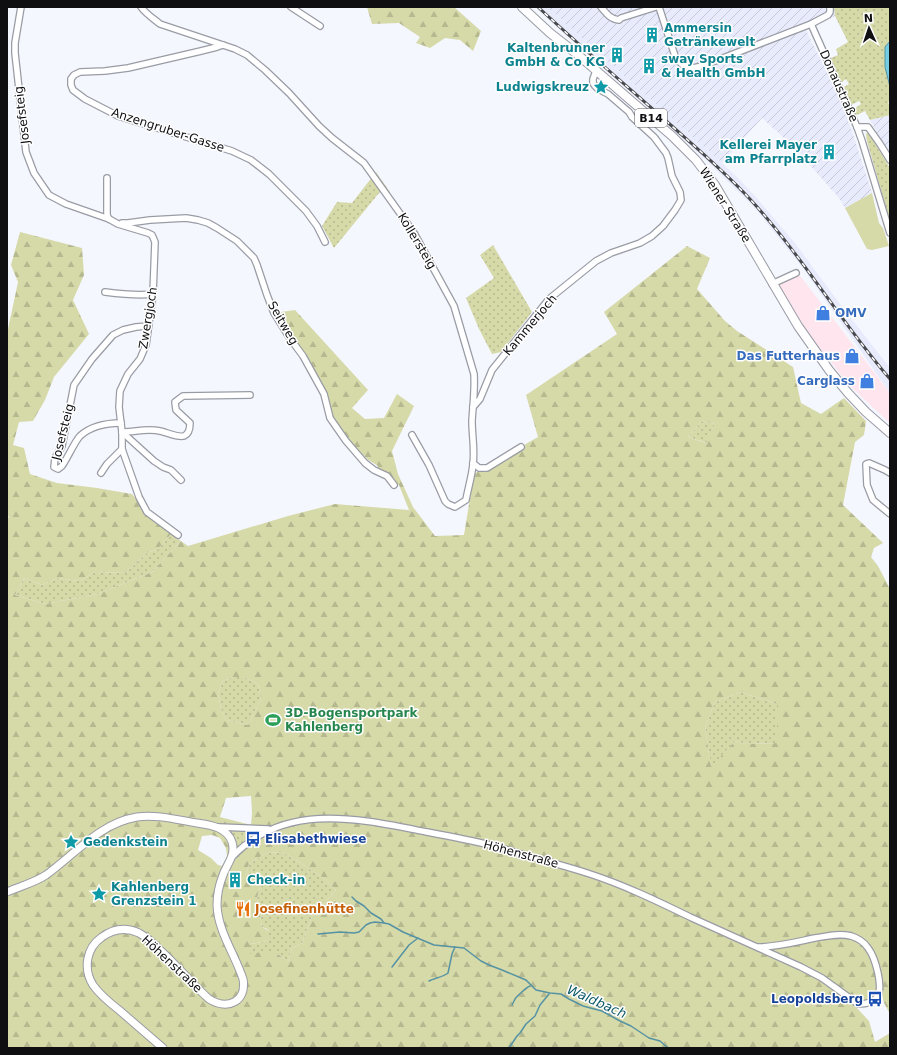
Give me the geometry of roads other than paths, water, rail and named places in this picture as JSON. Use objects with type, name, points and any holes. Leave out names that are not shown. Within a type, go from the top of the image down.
[{"type":"main road","name":"Wiener Straße","points":[[522,7],[550,33],[672,136],[696,160],[714,185],[798,326],[828,370],[873,419],[890,433]]},
{"type":"street","name":"Josefsteig","points":[[22,7],[16,37],[15,53],[26,152],[34,173],[49,195],[66,204],[112,220]]},
{"type":"street","name":"Kollersteig","points":[[141,7],[160,24],[235,49],[247,55],[289,93],[319,126],[364,163],[402,214],[454,306],[474,374],[472,420],[473,463],[466,500],[455,507],[445,501],[429,465],[412,435]]},
{"type":"street","points":[[291,7],[320,26]]},
{"type":"street","points":[[601,7],[610,17],[616,20],[656,7]]},
{"type":"street","points":[[659,7],[675,56],[683,65],[690,68],[710,63],[811,24],[828,15],[830,12],[830,7]]},
{"type":"street","name":"Donaustraße","points":[[811,24],[857,127],[868,127],[890,160]]},
{"type":"street","name":"Anzengruber-Gasse","points":[[223,45],[201,52],[128,68],[80,72],[74,75],[71,79],[71,85],[73,90],[85,98],[118,116],[232,151],[251,160],[269,174],[306,211],[326,242]]},
{"type":"street","name":"Kammerjoch","points":[[473,407],[480,399],[492,370],[549,299],[596,261],[611,253],[640,243],[652,236],[663,226],[681,200],[680,192],[672,176],[666,153],[654,137],[632,118],[629,112],[608,94],[598,89],[593,83],[596,71]]},
{"type":"street","points":[[857,127],[890,234]]},
{"type":"street","points":[[107,178],[107,215],[112,220]]},
{"type":"street","name":"Seitweg","points":[[112,220],[128,224],[150,220],[186,218],[198,220],[208,223],[237,241],[254,258],[274,314],[307,363],[324,394],[330,418],[346,442],[365,463],[374,470],[387,476],[394,485]]},
{"type":"street","name":"Zwergjoch","points":[[112,220],[118,224],[152,235],[155,246],[153,294],[146,345],[140,359],[128,374],[120,391],[119,407],[122,432],[122,449],[147,512],[178,535]]},
{"type":"street","points":[[772,284],[796,273]]},
{"type":"street","points":[[105,292],[141,295],[153,294]]},
{"type":"street","name":"Josefsteig","points":[[121,423],[102,424],[90,430],[80,437],[62,466],[58,469],[54,467],[55,458],[62,446],[74,385],[92,359],[113,335],[123,330],[148,326]]},
{"type":"street","points":[[122,432],[151,429],[184,436],[188,432],[190,423],[176,410],[175,402],[183,396],[250,395]]},
{"type":"street","points":[[122,432],[154,461],[171,470],[181,480]]},
{"type":"street","points":[[473,463],[480,468],[487,468],[521,447]]},
{"type":"street","points":[[101,473],[107,464],[122,449]]},
{"type":"street","points":[[890,473],[869,463],[866,464],[867,485],[873,500],[890,514]]},
{"type":"street","name":"Höhenstraße","points":[[7,892],[40,878],[92,838],[118,823],[129,819],[156,817],[219,827],[270,829],[309,820],[337,818],[394,826],[491,845],[590,874],[635,892],[801,967],[822,978],[858,1004],[871,1002],[880,992],[873,956],[868,947],[861,940],[852,936],[844,934],[832,935],[777,946],[758,947]]},
{"type":"street","name":"Höhenstraße","points":[[163,1048],[97,991],[90,980],[87,970],[90,950],[98,939],[110,932],[121,929],[135,931],[146,937],[171,959],[209,999],[221,1004],[230,1004],[241,996],[243,991],[243,979],[218,917],[218,891],[233,852],[233,844],[230,838],[219,827]]},
{"type":"street","name":"Höhenstraße","points":[[232,857],[247,843],[270,829]]},
{"type":"water","points":[[890,41],[890,87],[885,67],[885,47]]},
{"type":"waterway","points":[[352,897],[371,913],[381,919],[384,923]]},
{"type":"waterway","name":"Waldbach","points":[[318,934],[359,932],[366,925],[375,922],[389,924],[403,932],[434,945],[464,948],[481,961],[526,980],[536,990],[561,994],[583,1006],[602,1011],[631,1026],[649,1038],[660,1041],[668,1048]]},
{"type":"waterway","points":[[392,967],[409,945],[418,938]]},
{"type":"waterway","points":[[429,981],[444,976],[448,973],[455,947]]},
{"type":"waterway","points":[[512,1005],[515,999],[530,986]]},
{"type":"waterway","points":[[509,1048],[526,1024],[535,1016],[540,1005],[549,994]]},
{"type":"railway","points":[[538,7],[708,158],[749,198],[786,242],[854,334],[890,379]]},
{"type":"place","name":"Ammersin Getränkewelt","points":[[652,35]]},
{"type":"place","name":"Kaltenbrunner GmbH & Co KG","points":[[617,55]]},
{"type":"place","name":"sway Sports & Health GmbH","points":[[649,66]]},
{"type":"place","name":"Ludwigskreuz","points":[[601,87]]},
{"type":"place","name":"Kellerei Mayer am Pfarrplatz","points":[[829,152]]},
{"type":"place","name":"OMV","points":[[823,313]]},
{"type":"place","name":"Das Futterhaus","points":[[852,356]]},
{"type":"place","name":"Carglass","points":[[867,381]]},
{"type":"place","name":"3D-Bogensportpark Kahlenberg","points":[[273,720]]},
{"type":"place","name":"Elisabethwiese","points":[[253,839]]},
{"type":"place","name":"Gedenkstein","points":[[71,842]]},
{"type":"place","name":"Check-in","points":[[235,880]]},
{"type":"place","name":"Kahlenberg Grenzstein 1","points":[[99,894]]},
{"type":"place","name":"Josefinenhütte","points":[[243,909]]},
{"type":"place","name":"Leopoldsberg","points":[[875,999]]}]
